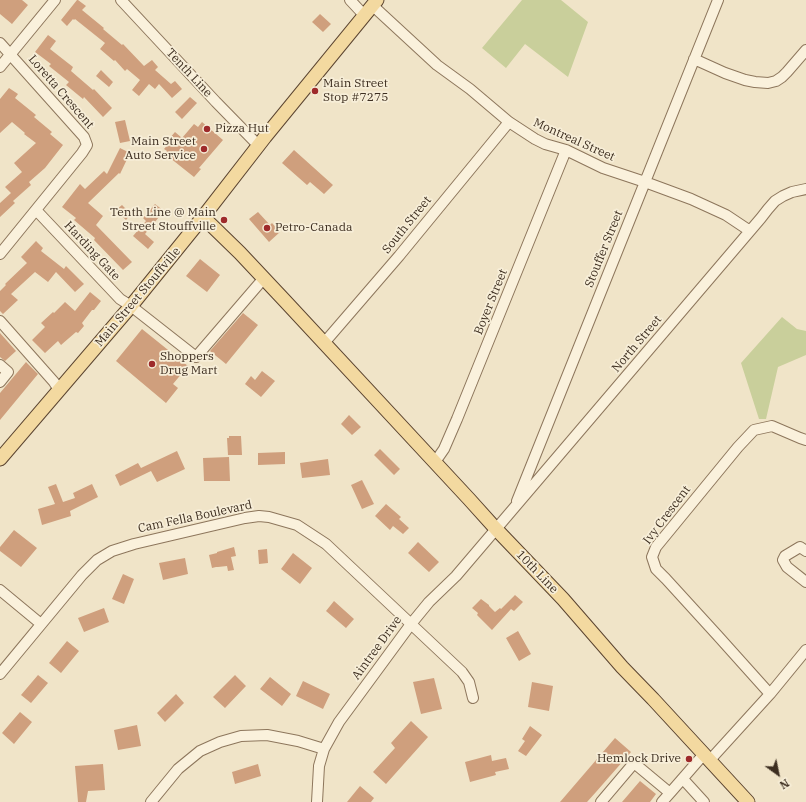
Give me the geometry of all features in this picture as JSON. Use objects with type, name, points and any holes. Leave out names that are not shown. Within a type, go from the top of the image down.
[{"type":"main road","name":"Main Street Stouffville","points":[[0,459],[131,306],[203,217],[258,145],[371,7]]},
{"type":"main road","points":[[203,217],[240,253],[324,343]]},
{"type":"main road","name":"10th Line","points":[[324,343],[496,529],[563,599],[622,667],[748,802]]},
{"type":"street","points":[[0,67],[55,0]]},
{"type":"street","name":"Tenth Line","points":[[121,0],[258,145]]},
{"type":"street","name":"Montreal Street","points":[[350,0],[371,7],[437,65],[475,93],[508,122],[540,141],[566,150],[603,168],[690,199],[726,215],[750,231]]},
{"type":"street","name":"Stouffer Street","points":[[514,508],[718,0]]},
{"type":"street","name":"Loretta Crescent","points":[[0,43],[84,137],[87,145],[0,254]]},
{"type":"street","points":[[694,59],[732,76],[755,82],[768,83],[776,81],[788,72],[806,50]]},
{"type":"street","name":"South Street","points":[[324,343],[399,256],[508,122]]},
{"type":"street","name":"Boyer Street","points":[[435,462],[444,450],[460,413],[566,150]]},
{"type":"street","name":"North Street","points":[[496,529],[768,208],[775,201],[792,192],[806,189]]},
{"type":"street","name":"Harding Gate","points":[[36,210],[120,299],[196,357],[264,278]]},
{"type":"street","points":[[0,321],[54,382],[59,390]]},
{"type":"street","points":[[0,365],[8,372],[0,382]]},
{"type":"street","name":"Ivy Crescent","points":[[770,694],[656,569],[652,557],[656,547],[738,447],[754,430],[772,426],[806,440]]},
{"type":"street","name":"Cam Fella Boulevard","points":[[0,674],[82,575],[97,560],[112,551],[134,544],[259,516],[269,517],[297,525],[326,544],[462,672],[469,682],[473,698]]},
{"type":"street","name":"Aintree Drive","points":[[317,802],[319,766],[324,749],[339,722],[411,624],[429,602],[456,576],[496,529]]},
{"type":"street","points":[[806,552],[800,547],[785,556],[783,560],[787,566],[806,582]]},
{"type":"street","points":[[0,590],[42,624]]},
{"type":"street","points":[[662,802],[683,779],[770,694],[806,650]]},
{"type":"street","points":[[151,802],[178,769],[200,751],[220,742],[241,736],[267,735],[298,741],[324,749]]},
{"type":"street","points":[[601,802],[634,764],[670,793]]},
{"type":"street","points":[[683,779],[704,802]]},
{"type":"green space","points":[[522,0],[561,0],[588,22],[568,77],[525,44],[506,68],[482,48]]},
{"type":"green space","points":[[782,317],[797,329],[806,331],[806,355],[778,367],[766,419],[759,419],[741,363]]},
{"type":"building","points":[[0,0],[22,0],[28,5],[12,24],[0,14]]},
{"type":"building","points":[[77,0],[86,6],[82,10],[122,45],[123,44],[144,66],[152,60],[158,67],[155,70],[171,84],[175,81],[182,89],[172,98],[159,84],[155,89],[149,84],[139,96],[132,90],[140,80],[127,69],[125,71],[115,60],[114,61],[100,49],[105,43],[75,19],[73,19],[67,26],[61,20]]},
{"type":"building","points":[[320,14],[331,24],[323,32],[312,22]]},
{"type":"building","points":[[48,35],[56,41],[50,49],[73,67],[71,71],[93,90],[94,89],[112,108],[103,117],[84,97],[83,99],[66,85],[69,82],[49,66],[51,64],[35,52]]},
{"type":"building","points":[[101,70],[113,82],[109,87],[96,76]]},
{"type":"building","points":[[9,88],[18,94],[15,98],[36,115],[34,117],[52,132],[50,134],[63,145],[45,168],[29,182],[31,185],[13,201],[15,203],[0,217],[0,203],[11,193],[5,187],[22,172],[14,163],[36,143],[12,122],[0,133],[0,99]]},
{"type":"building","points":[[190,97],[197,103],[182,119],[175,112]]},
{"type":"building","points":[[125,120],[130,141],[120,143],[115,122]]},
{"type":"building","points":[[202,122],[223,140],[199,168],[201,169],[194,177],[165,154],[167,151],[164,149],[171,141],[169,139],[175,132],[182,138],[194,124],[198,127]]},
{"type":"building","points":[[120,148],[130,153],[120,174],[119,173],[88,203],[103,216],[96,225],[132,262],[123,270],[94,240],[95,238],[74,220],[76,218],[62,207],[80,184],[85,189],[104,171],[107,174]]},
{"type":"building","points":[[294,150],[333,185],[324,194],[310,182],[307,185],[282,163]]},
{"type":"building","points":[[155,204],[164,211],[145,234],[154,242],[148,249],[133,236],[146,221],[143,218]]},
{"type":"building","points":[[122,205],[131,214],[126,220],[116,210]]},
{"type":"building","name":"Petro-Canada","points":[[258,212],[270,225],[272,223],[280,232],[269,242],[249,219]]},
{"type":"building","points":[[36,241],[43,248],[41,251],[64,269],[66,266],[84,284],[75,292],[56,272],[48,282],[35,272],[11,294],[18,300],[3,314],[0,311],[0,291],[6,285],[5,284],[27,263],[21,257]]},
{"type":"building","points":[[200,259],[220,275],[207,292],[186,276]]},
{"type":"building","points":[[90,292],[101,301],[82,323],[84,326],[78,333],[76,332],[61,345],[58,341],[45,353],[32,340],[45,327],[41,323],[65,302],[75,311]]},
{"type":"building","points":[[243,313],[258,325],[226,364],[210,351]]},
{"type":"building","name":"Shoppers Drug Mart","points":[[142,329],[188,366],[173,384],[178,388],[166,403],[116,361]]},
{"type":"building","points":[[0,333],[16,351],[5,361],[0,357]]},
{"type":"building","points":[[26,362],[38,374],[0,420],[0,393]]},
{"type":"building","points":[[262,371],[275,381],[261,397],[245,384],[251,376],[255,380]]},
{"type":"building","points":[[349,415],[361,427],[352,435],[341,424]]},
{"type":"building","points":[[229,436],[241,436],[242,455],[228,455],[227,438],[229,438]]},
{"type":"building","points":[[380,449],[400,469],[394,475],[374,455]]},
{"type":"building","points":[[177,451],[185,469],[157,482],[151,471],[120,486],[115,475],[138,463],[141,468]]},
{"type":"building","points":[[285,452],[285,464],[258,465],[258,453]]},
{"type":"building","points":[[229,457],[230,481],[204,481],[203,458]]},
{"type":"building","points":[[328,459],[330,475],[302,478],[300,463]]},
{"type":"building","points":[[362,480],[374,504],[362,509],[351,485]]},
{"type":"building","points":[[56,484],[63,502],[75,498],[73,493],[92,484],[98,497],[70,511],[71,516],[42,525],[38,509],[55,504],[48,487]]},
{"type":"building","points":[[386,504],[401,517],[399,519],[409,528],[403,534],[393,526],[390,530],[375,516]]},
{"type":"building","points":[[14,530],[37,548],[21,567],[0,551],[0,547]]},
{"type":"building","points":[[418,542],[439,562],[429,572],[408,553]]},
{"type":"building","points":[[234,547],[236,556],[231,557],[234,570],[228,571],[227,566],[212,568],[209,555]]},
{"type":"building","points":[[267,549],[268,563],[259,564],[258,550]]},
{"type":"building","points":[[293,553],[312,568],[300,584],[281,569]]},
{"type":"building","points":[[185,558],[188,574],[163,580],[159,563]]},
{"type":"building","points":[[123,574],[134,579],[124,604],[112,599]]},
{"type":"building","points":[[515,595],[523,602],[514,611],[511,609],[492,630],[472,608],[481,599],[495,612],[500,608],[501,609]]},
{"type":"building","points":[[334,601],[354,619],[346,628],[326,611]]},
{"type":"building","points":[[104,608],[109,622],[84,632],[78,618]]},
{"type":"building","points":[[518,631],[531,654],[519,661],[506,638]]},
{"type":"building","points":[[67,641],[79,651],[61,673],[49,663]]},
{"type":"building","points":[[38,675],[48,683],[31,703],[21,695]]},
{"type":"building","points":[[235,675],[246,686],[225,708],[213,697]]},
{"type":"building","points":[[270,677],[291,694],[282,706],[260,689]]},
{"type":"building","points":[[434,678],[442,709],[421,714],[413,682]]},
{"type":"building","points":[[303,681],[330,694],[323,709],[296,696]]},
{"type":"building","points":[[532,682],[553,686],[549,711],[528,707]]},
{"type":"building","points":[[176,694],[184,703],[165,722],[157,713]]},
{"type":"building","points":[[20,712],[32,722],[14,744],[2,733]]},
{"type":"building","points":[[411,721],[428,737],[386,784],[373,772],[395,748],[391,743]]},
{"type":"building","points":[[137,725],[141,746],[118,750],[114,730]]},
{"type":"building","points":[[530,726],[542,735],[526,756],[518,751],[525,741],[522,739]]},
{"type":"building","points":[[615,738],[631,752],[587,802],[560,802]]},
{"type":"building","points":[[491,755],[492,761],[506,758],[509,769],[495,772],[496,775],[470,782],[465,762]]},
{"type":"building","points":[[103,764],[105,790],[88,791],[86,802],[78,802],[75,766]]},
{"type":"building","points":[[258,764],[261,776],[235,784],[232,772]]},
{"type":"building","points":[[640,781],[656,794],[650,802],[622,802]]},
{"type":"building","points":[[360,786],[374,798],[371,802],[347,802]]},
{"type":"place","name":"Main Street Stop #7275","points":[[315,91]]},
{"type":"place","name":"Pizza Hut","points":[[207,129]]},
{"type":"place","name":"Main Street Auto Service","points":[[204,149]]},
{"type":"place","name":"Tenth Line @ Main Street Stouffville","points":[[224,220]]},
{"type":"place","name":"Petro-Canada","points":[[267,228]]},
{"type":"place","name":"Shoppers Drug Mart","points":[[152,364]]},
{"type":"place","name":"Hemlock Drive","points":[[689,759]]}]
